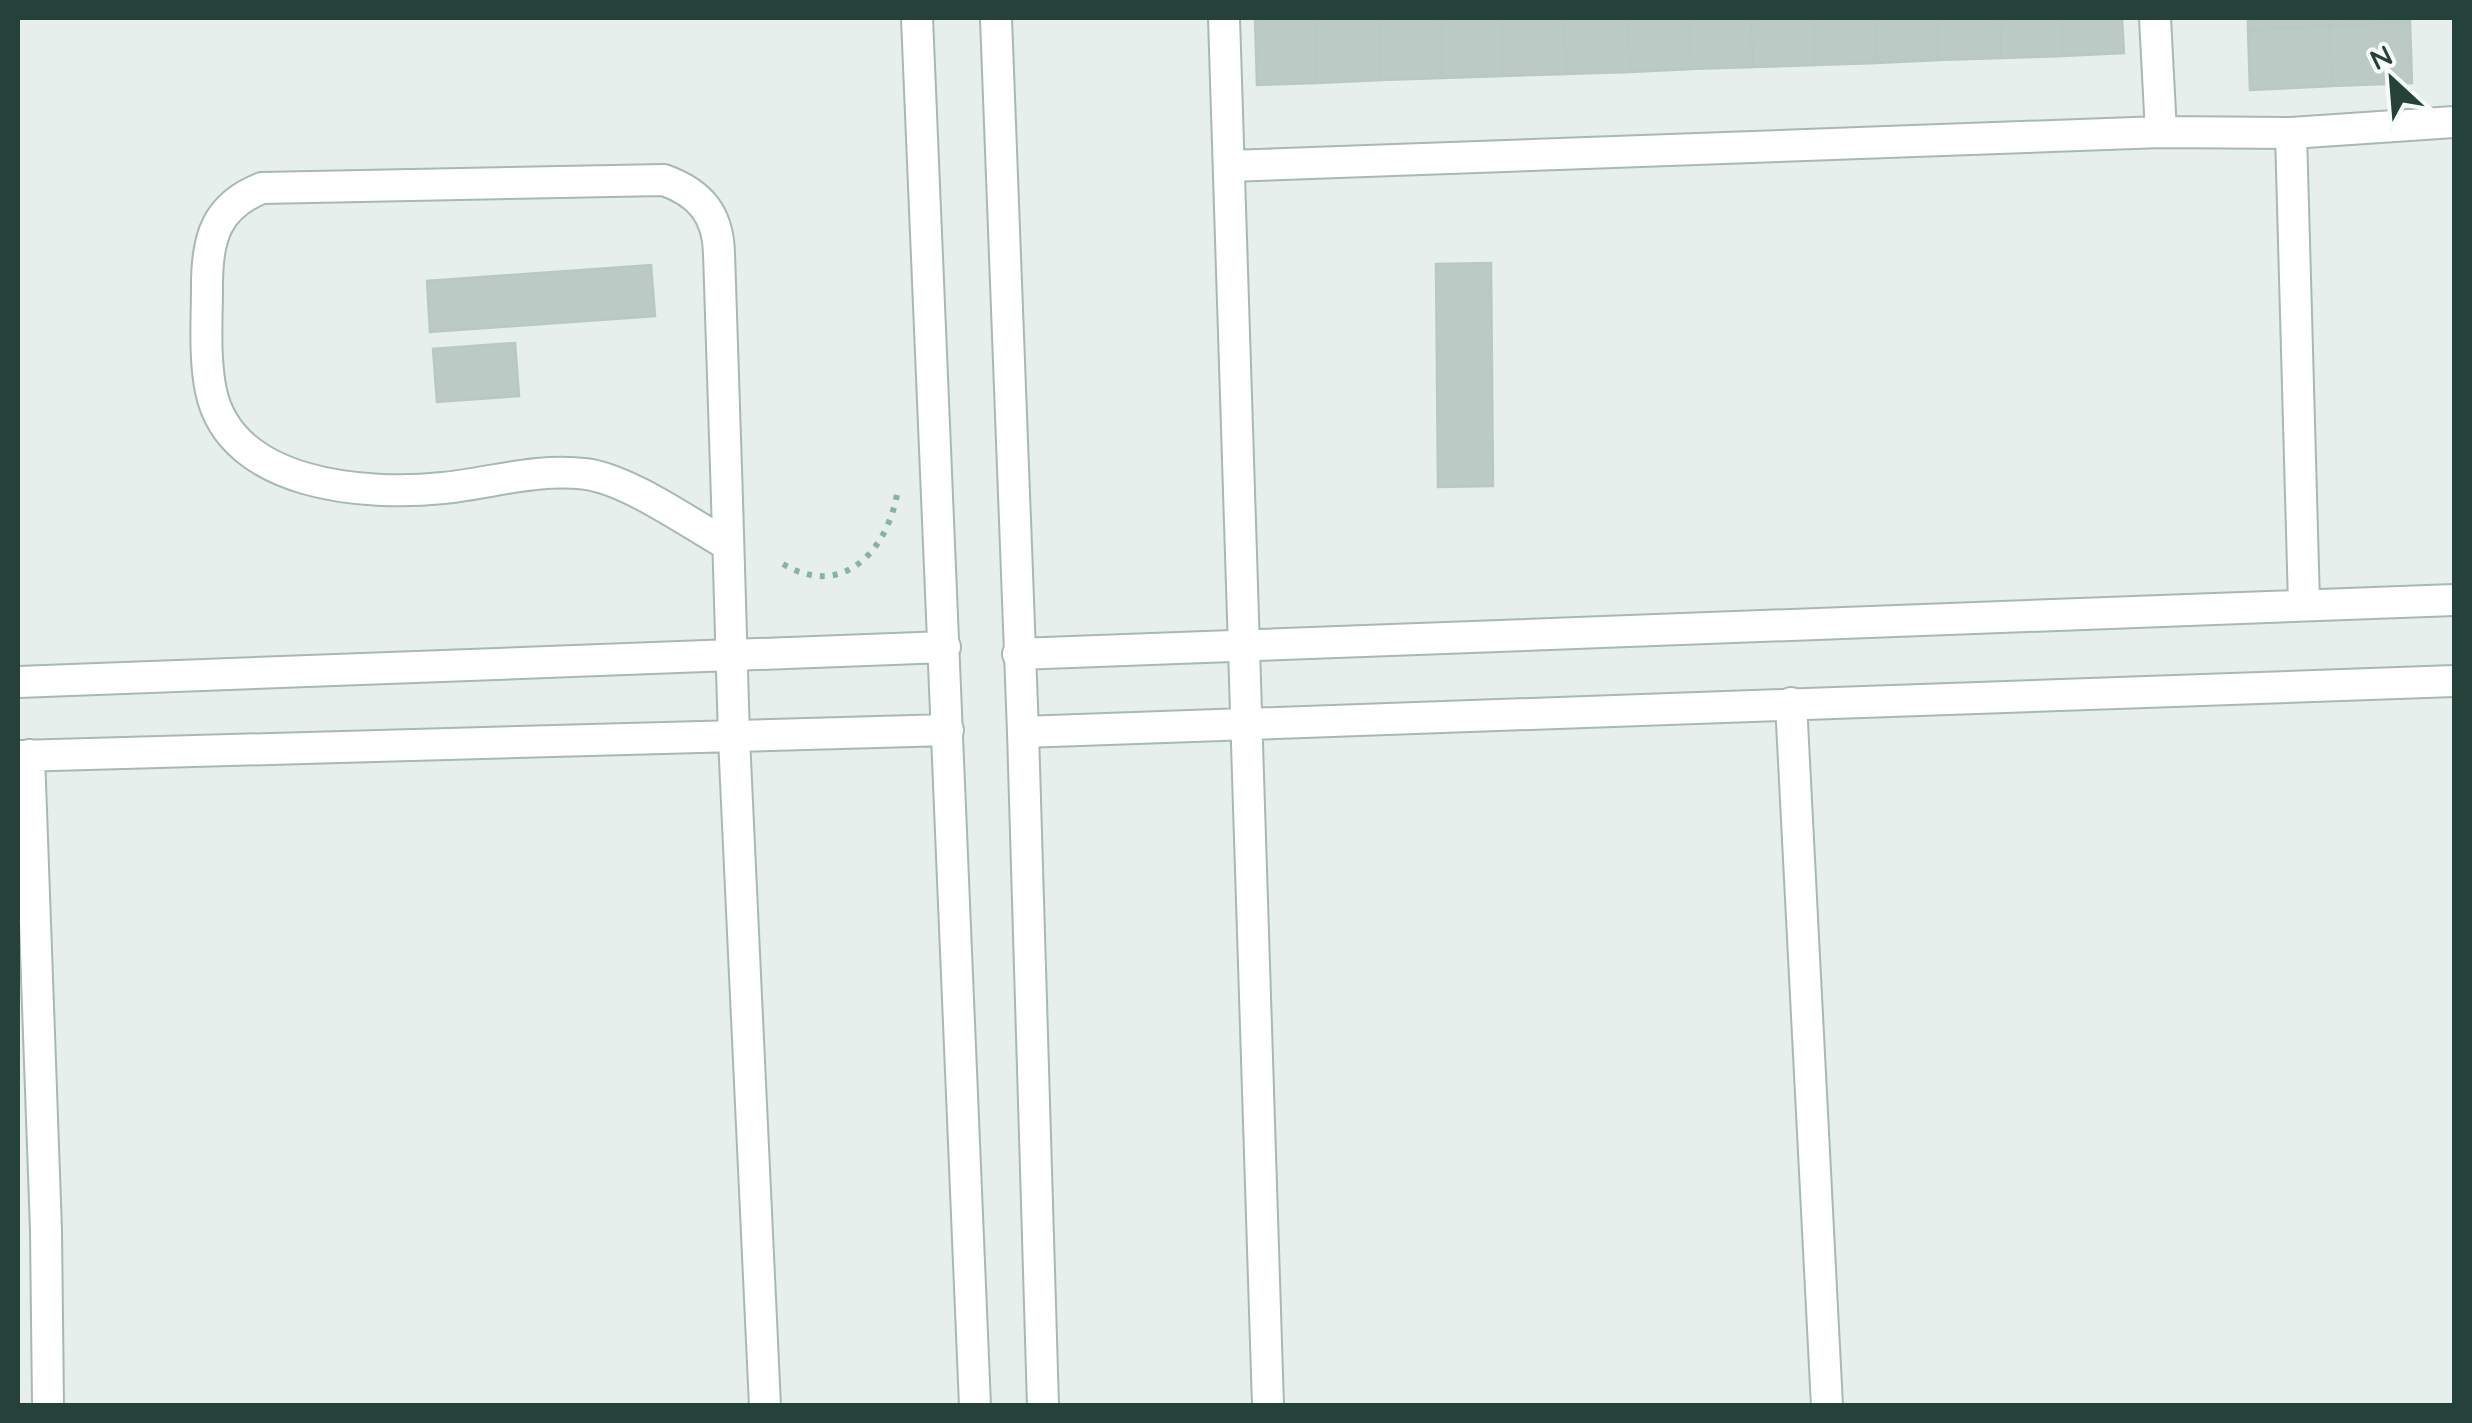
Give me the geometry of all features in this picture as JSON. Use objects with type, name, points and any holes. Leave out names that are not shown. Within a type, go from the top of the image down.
[{"type":"street","points":[[917,18],[975,1406]]},
{"type":"street","points":[[996,18],[1023,732],[1042,1406]]},
{"type":"street","points":[[1224,18],[1268,1406]]},
{"type":"street","points":[[2154,18],[2162,132]]},
{"type":"street","points":[[1229,166],[2162,132],[2292,132],[2454,122]]},
{"type":"street","points":[[2292,132],[2304,604]]},
{"type":"street","points":[[728,545],[616,482],[590,475],[524,473],[448,488],[368,492],[302,478],[256,454],[220,415],[211,393],[207,268],[216,226],[227,209],[253,192],[283,186],[664,180],[700,198],[712,214],[718,233],[732,656],[734,738],[765,1406]]},
{"type":"street","points":[[1018,654],[2454,600]]},
{"type":"street","points":[[18,682],[945,647]]},
{"type":"street","points":[[1023,732],[2454,681]]},
{"type":"street","points":[[1791,703],[1827,1406]]},
{"type":"street","points":[[48,1406],[32,1230],[24,756],[948,730]]},
{"type":"path","points":[[783,564],[814,577],[830,576],[846,571],[870,555],[888,529],[899,484]]},
{"type":"building","points":[[1255,18],[1315,18],[1317,83],[1257,85]]},
{"type":"building","points":[[1315,18],[1379,18],[1381,80],[1317,83]]},
{"type":"building","points":[[1379,18],[1441,18],[1442,78],[1381,80]]},
{"type":"building","points":[[1441,18],[1502,18],[1503,76],[1442,78]]},
{"type":"building","points":[[1502,18],[1564,18],[1566,74],[1503,76]]},
{"type":"building","points":[[1564,18],[1628,18],[1630,72],[1566,74]]},
{"type":"building","points":[[1628,18],[1690,18],[1691,69],[1630,72]]},
{"type":"building","points":[[1690,18],[1751,18],[1753,67],[1691,69]]},
{"type":"building","points":[[1751,18],[1814,18],[1815,65],[1753,67]]},
{"type":"building","points":[[1814,18],[1876,18],[1877,63],[1815,65]]},
{"type":"building","points":[[1876,18],[1937,18],[1939,60],[1877,63]]},
{"type":"building","points":[[1937,18],[2000,18],[2001,58],[1939,60]]},
{"type":"building","points":[[2000,18],[2062,18],[2063,56],[2001,58]]},
{"type":"building","points":[[2062,18],[2122,18],[2124,53],[2063,56]]},
{"type":"building","points":[[2248,18],[2329,18],[2329,26],[2248,30]]},
{"type":"building","points":[[2329,18],[2410,18],[2410,22],[2329,26]]},
{"type":"building","points":[[2410,22],[2412,83],[2332,86],[2329,26]]},
{"type":"building","points":[[2329,26],[2332,86],[2250,90],[2248,30]]},
{"type":"building","points":[[1491,263],[1493,486],[1438,487],[1436,264]]},
{"type":"building","points":[[651,265],[655,316],[430,332],[427,281]]},
{"type":"building","points":[[515,343],[519,396],[437,402],[433,349]]}]
